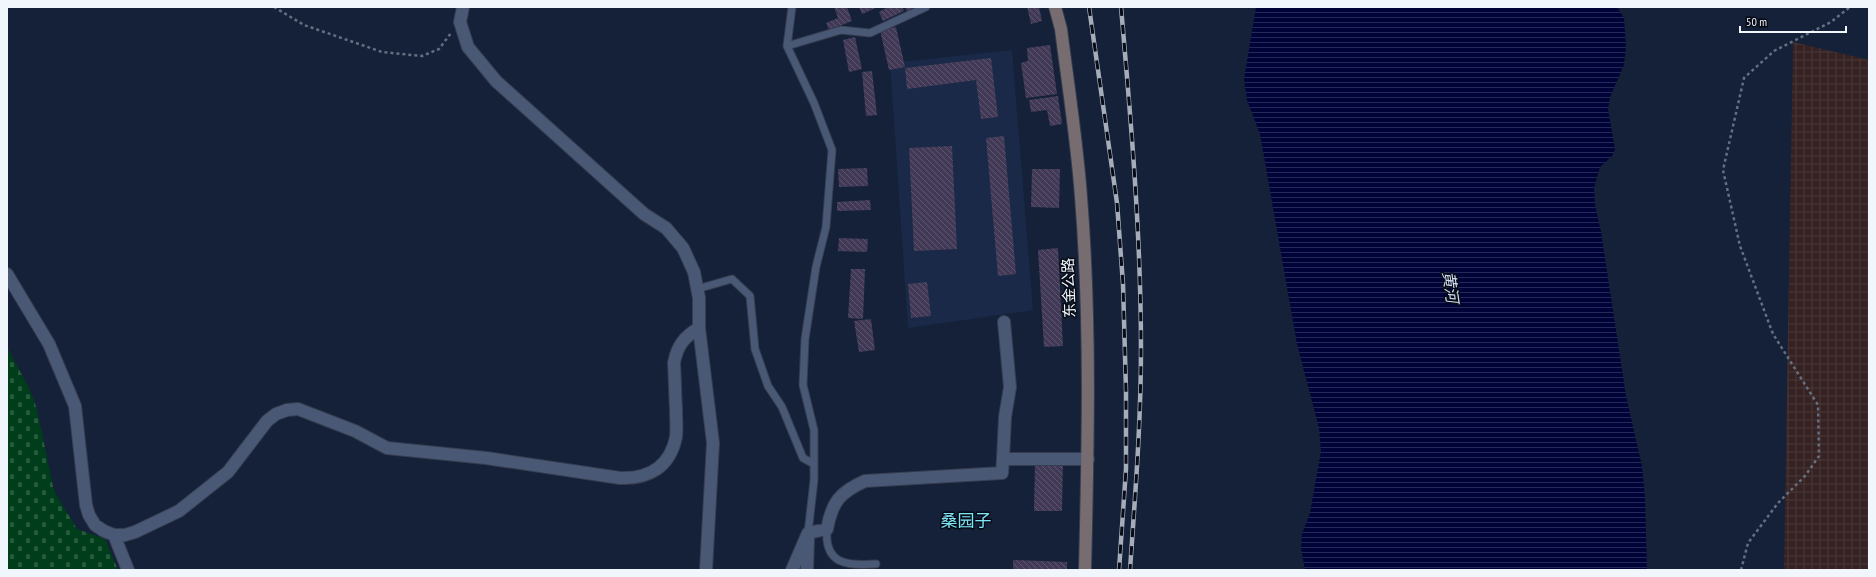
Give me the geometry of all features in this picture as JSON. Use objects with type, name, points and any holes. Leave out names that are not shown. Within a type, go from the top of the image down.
[{"type":"main road","name":"东金公路","points":[[1055,7],[1061,29],[1081,197],[1086,328],[1088,459],[1085,570]]},
{"type":"street","points":[[463,7],[460,22],[468,47],[496,81],[644,214],[666,228],[683,248],[694,272],[697,288],[699,328],[713,443],[706,570]]},
{"type":"street","points":[[7,274],[49,344],[76,406],[86,505],[89,516],[95,525],[114,535],[125,535],[135,532],[179,510],[228,472],[267,421],[276,414],[286,410],[298,409],[355,431],[387,448],[486,458],[620,478],[636,479],[651,474],[663,464],[672,451],[676,436],[674,362],[676,352],[689,334],[699,328]]},
{"type":"street","points":[[808,533],[827,529],[830,512],[838,498],[850,487],[865,481],[1002,473],[1005,417],[1010,388],[1004,322]]},
{"type":"street","points":[[1003,459],[1088,459]]},
{"type":"street","points":[[792,570],[808,533]]},
{"type":"street","points":[[807,570],[808,533]]},
{"type":"street","points":[[114,535],[128,570]]},
{"type":"lane","points":[[792,7],[787,46],[814,103],[832,150],[826,227],[816,267],[805,339],[803,385],[814,430],[814,480],[808,533]]},
{"type":"lane","points":[[787,46],[841,30],[870,33],[926,7]]},
{"type":"lane","points":[[697,288],[732,279],[750,296],[755,349],[768,386],[782,407],[803,458],[814,464]]},
{"type":"lane","points":[[827,529],[826,539],[829,548],[834,556],[842,562],[852,566],[876,564]]},
{"type":"path","points":[[274,7],[304,25],[382,52],[422,56],[439,49],[460,22]]},
{"type":"path","points":[[1741,570],[1748,543],[1778,503],[1805,476],[1820,456],[1818,405],[1773,334],[1740,246],[1723,170],[1744,78],[1774,51],[1831,22],[1850,7]]},
{"type":"shaded area","points":[[1793,42],[1869,60],[1869,570],[1784,570]]},
{"type":"shaded area","points":[[1012,50],[1033,310],[908,328],[890,63]]},
{"type":"green space","points":[[7,347],[29,388],[37,409],[54,491],[77,529],[105,539],[118,570],[7,570]]},
{"type":"water","name":"黄河","points":[[1256,7],[1617,7],[1624,18],[1626,47],[1624,65],[1610,97],[1608,109],[1615,149],[1612,156],[1600,167],[1594,188],[1595,205],[1601,232],[1626,396],[1642,466],[1645,498],[1647,570],[1305,570],[1301,548],[1302,534],[1310,513],[1321,451],[1319,428],[1297,344],[1260,134],[1247,100],[1244,79]]},
{"type":"building","points":[[834,7],[847,7],[852,21],[829,30],[826,23],[838,18]]},
{"type":"building","points":[[859,7],[878,7],[862,14]]},
{"type":"building","points":[[888,7],[902,7],[904,11],[883,21],[879,12]]},
{"type":"building","points":[[905,7],[917,7],[907,12]]},
{"type":"building","points":[[1027,7],[1039,7],[1042,21],[1031,24]]},
{"type":"building","points":[[896,27],[905,67],[889,70],[880,30]]},
{"type":"building","points":[[855,37],[862,69],[849,72],[843,40]]},
{"type":"building","points":[[1050,45],[1057,94],[1026,98],[1021,63],[1028,61],[1027,48]]},
{"type":"building","points":[[991,58],[998,117],[981,119],[976,80],[907,89],[905,68]]},
{"type":"building","points":[[872,71],[877,115],[866,116],[862,72]]},
{"type":"building","points":[[1058,96],[1062,124],[1050,126],[1047,110],[1031,112],[1029,100]]},
{"type":"building","points":[[1004,136],[1016,274],[998,276],[986,138]]},
{"type":"building","points":[[952,146],[957,249],[914,251],[909,148]]},
{"type":"building","points":[[867,168],[868,186],[839,187],[838,169]]},
{"type":"building","points":[[1032,169],[1060,169],[1059,208],[1031,207]]},
{"type":"building","points":[[870,200],[871,210],[837,211],[837,202]]},
{"type":"building","points":[[839,238],[868,239],[867,252],[838,251]]},
{"type":"building","points":[[1058,248],[1063,346],[1044,347],[1038,250]]},
{"type":"building","points":[[851,269],[865,269],[863,319],[848,318]]},
{"type":"building","points":[[927,282],[931,316],[911,318],[908,284]]},
{"type":"building","points":[[871,319],[875,350],[859,352],[854,321]]},
{"type":"building","points":[[1035,462],[1063,462],[1062,511],[1034,511]]},
{"type":"building","points":[[1013,560],[1067,562],[1067,570],[1013,570]]},
{"type":"railway","points":[[1089,7],[1117,203],[1123,284],[1126,391],[1126,469],[1119,570]]},
{"type":"railway","points":[[1121,7],[1135,178],[1141,306],[1140,404],[1130,570]]},
{"type":"district","name":"桑园子","points":[[966,521]]}]
